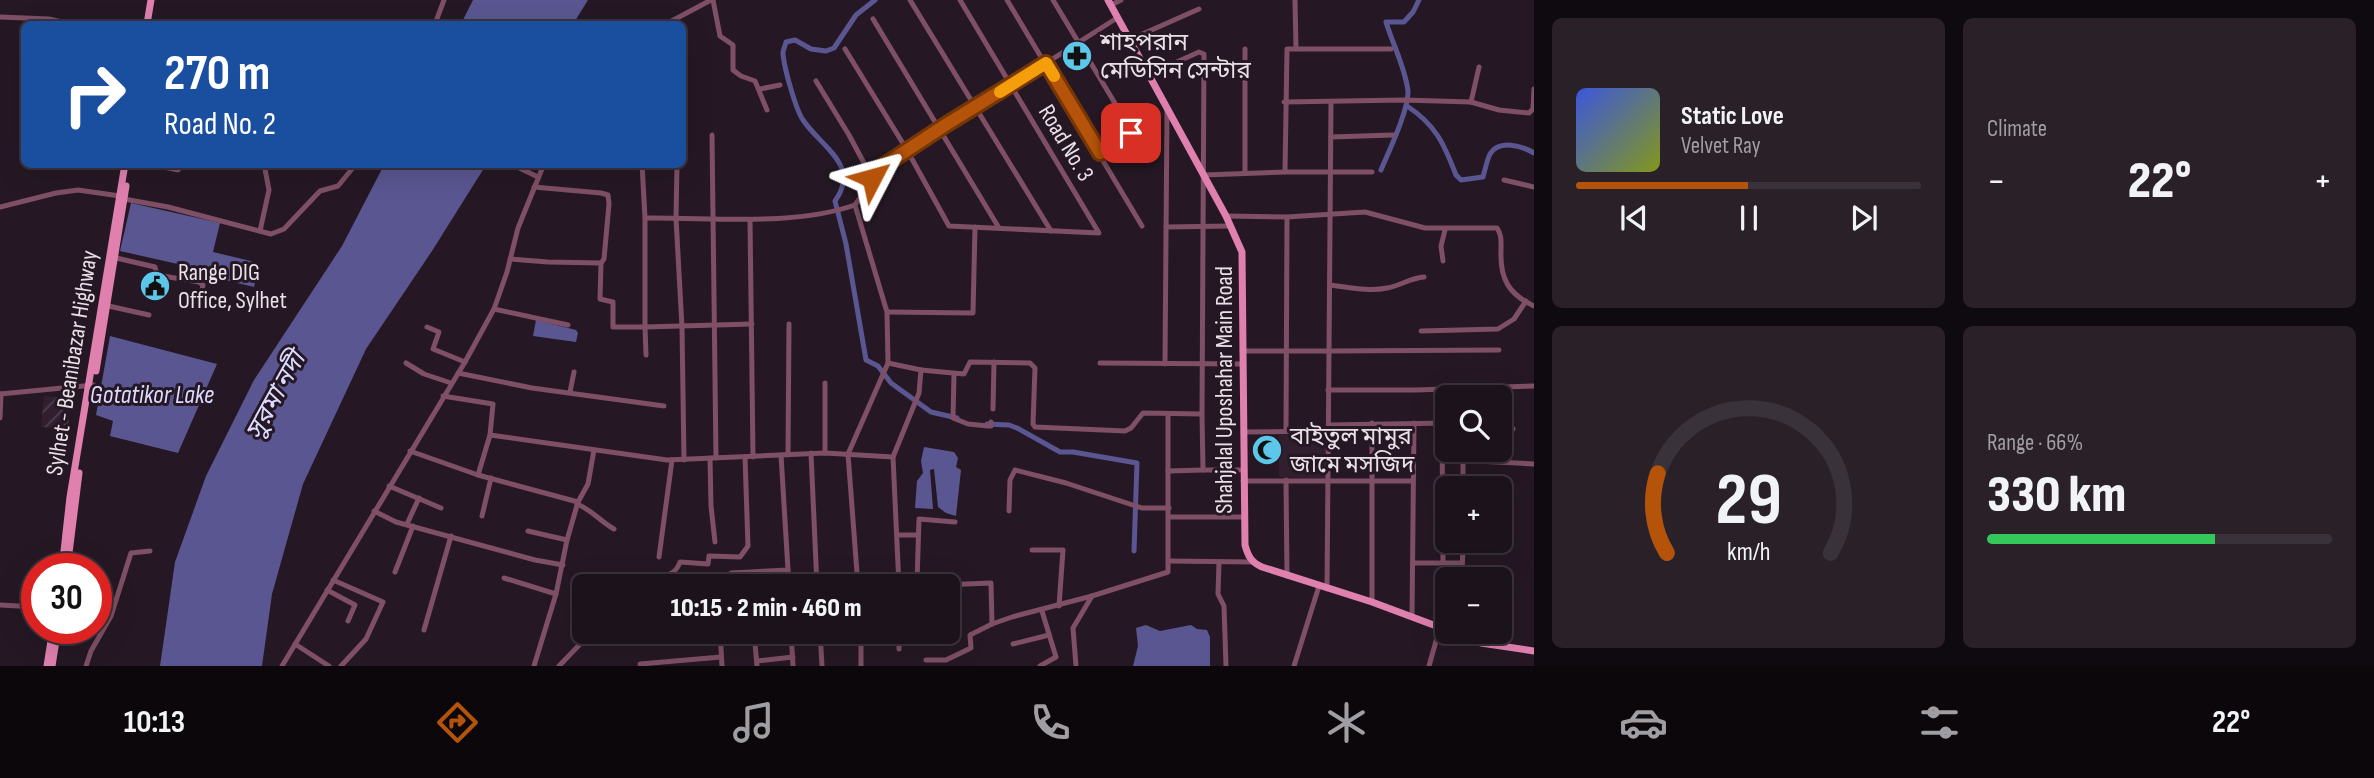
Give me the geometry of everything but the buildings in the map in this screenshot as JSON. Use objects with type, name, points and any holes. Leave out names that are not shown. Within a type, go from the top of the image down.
[{"type":"main road","points":[[150,21],[153,0]]},
{"type":"main road","name":"Shahjalal Uposhahar Main Road","points":[[1109,3],[1226,216],[1242,252],[1244,517],[1245,545],[1252,562]]},
{"type":"main road","name":"Sylhet - Beanibazar Highway","points":[[66,553],[72,498],[126,168]]},
{"type":"main road","points":[[1252,562],[1435,626]]},
{"type":"main road","points":[[47,666],[52,644]]},
{"type":"main road","points":[[52,666],[54,644]]},
{"type":"main road","points":[[1487,644],[1534,651]]},
{"type":"street","points":[[436,21],[444,0]]},
{"type":"street","points":[[910,0],[1051,231]]},
{"type":"street","name":"Road No. 3","points":[[960,0],[1099,233],[1051,231]]},
{"type":"street","points":[[1007,0],[1142,226]]},
{"type":"street","points":[[1053,0],[1131,130],[1131,133],[1100,153]]},
{"type":"street","points":[[1109,3],[1121,0]]},
{"type":"street","points":[[1295,0],[1296,49]]},
{"type":"street","points":[[672,21],[709,1],[720,36],[733,46],[733,70],[741,76],[755,80],[767,110]]},
{"type":"street","points":[[1129,40],[1199,9]]},
{"type":"street","points":[[0,16],[57,21]]},
{"type":"street","points":[[645,218],[750,220],[855,205],[880,168],[1117,18]]},
{"type":"street","points":[[873,19],[999,229]]},
{"type":"street","points":[[845,48],[949,226],[1051,231]]},
{"type":"street","points":[[1245,49],[1245,173]]},
{"type":"street","points":[[1285,172],[1286,50],[1391,49]]},
{"type":"street","points":[[1148,75],[1199,52],[1204,54],[1203,470]]},
{"type":"street","points":[[1471,102],[1479,67]]},
{"type":"street","points":[[816,81],[872,178]]},
{"type":"street","points":[[760,89],[780,85]]},
{"type":"street","points":[[1284,102],[1471,102],[1499,110],[1528,113],[1532,109],[1534,89]]},
{"type":"street","points":[[1327,589],[1331,102]]},
{"type":"street","points":[[1165,364],[1167,109]]},
{"type":"street","points":[[712,135],[715,219],[711,506],[715,542]]},
{"type":"street","points":[[1331,137],[1394,135]]},
{"type":"street","points":[[260,231],[269,190],[265,168]]},
{"type":"street","points":[[0,207],[78,190],[168,207],[271,234],[284,229],[320,191],[338,186],[353,168]]},
{"type":"street","points":[[519,168],[538,177]]},
{"type":"street","points":[[282,666],[465,362],[494,309],[518,228],[542,168]]},
{"type":"street","points":[[642,168],[646,355]]},
{"type":"street","points":[[677,168],[676,218],[682,327],[684,460]]},
{"type":"street","points":[[1204,175],[1372,173]]},
{"type":"street","points":[[1504,180],[1534,187]]},
{"type":"street","points":[[534,187],[601,192],[608,195],[600,299],[613,302],[613,327],[752,324]]},
{"type":"street","points":[[855,205],[887,312],[888,363],[848,454],[857,574]]},
{"type":"street","points":[[1226,216],[1287,217],[1365,212],[1425,229],[1497,228],[1501,236],[1503,277],[1507,285],[1534,306]]},
{"type":"street","points":[[1286,431],[1287,217]]},
{"type":"street","points":[[750,220],[753,457]]},
{"type":"street","points":[[1166,227],[1231,226]]},
{"type":"street","points":[[887,312],[972,313],[975,227]]},
{"type":"street","points":[[1443,261],[1441,246],[1445,230]]},
{"type":"street","points":[[112,257],[155,267],[157,275],[199,282],[203,285],[199,304]]},
{"type":"street","points":[[510,259],[601,263]]},
{"type":"street","points":[[1330,285],[1384,289],[1424,276]]},
{"type":"street","points":[[1421,331],[1472,332],[1498,329],[1514,319],[1526,301]]},
{"type":"street","points":[[104,305],[149,315]]},
{"type":"street","points":[[494,309],[568,325]]},
{"type":"street","points":[[788,574],[785,455],[789,324]]},
{"type":"street","points":[[427,327],[439,332],[433,349],[465,362]]},
{"type":"street","points":[[1242,351],[1499,350]]},
{"type":"street","points":[[888,363],[954,374],[964,374],[970,362],[1034,365],[1035,428],[1125,431],[1131,428],[1143,413],[1202,414]]},
{"type":"street","points":[[993,409],[994,362]]},
{"type":"street","points":[[406,363],[424,374],[451,383]]},
{"type":"street","points":[[1100,363],[1242,364]]},
{"type":"street","points":[[899,574],[893,457],[919,393],[921,370]]},
{"type":"street","points":[[570,392],[574,372]]},
{"type":"street","points":[[458,373],[532,388],[664,406]]},
{"type":"street","points":[[954,374],[953,416],[968,424],[991,424]]},
{"type":"street","points":[[825,383],[825,453]]},
{"type":"street","points":[[0,418],[1,394],[92,384]]},
{"type":"street","points":[[1328,390],[1534,386]]},
{"type":"street","points":[[443,396],[493,404],[490,435],[478,475]]},
{"type":"street","points":[[926,660],[946,660],[971,648],[970,635],[992,624],[1168,572],[1168,414]]},
{"type":"street","points":[[1242,432],[1372,423],[1435,423]]},
{"type":"street","points":[[1372,423],[1372,602]]},
{"type":"street","points":[[1412,617],[1414,423]]},
{"type":"street","points":[[490,435],[672,460],[811,453],[893,457]]},
{"type":"street","points":[[534,666],[556,594],[567,540],[578,503],[588,484],[594,450]]},
{"type":"street","points":[[410,451],[478,475],[578,503],[614,529]]},
{"type":"street","points":[[811,453],[816,574]]},
{"type":"street","points":[[672,574],[677,571],[680,562],[708,564],[709,556],[740,557],[744,553],[747,546],[745,457]]},
{"type":"street","points":[[659,557],[672,460]]},
{"type":"street","points":[[1443,562],[1444,462]]},
{"type":"street","points":[[1487,462],[1534,464]]},
{"type":"street","points":[[1009,511],[1010,480],[1015,470],[1066,483],[1142,508],[1169,508]]},
{"type":"street","points":[[1168,471],[1243,470]]},
{"type":"street","points":[[482,516],[491,478]]},
{"type":"street","points":[[1286,480],[1287,576]]},
{"type":"street","points":[[1243,481],[1413,481]]},
{"type":"street","points":[[389,486],[441,508]]},
{"type":"street","points":[[395,572],[419,498]]},
{"type":"street","points":[[374,511],[396,522],[535,560],[563,565]]},
{"type":"street","points":[[1169,517],[1244,517]]},
{"type":"street","points":[[955,522],[919,519],[917,581],[941,585],[991,583],[992,624]]},
{"type":"street","points":[[528,531],[567,540]]},
{"type":"street","points":[[897,535],[918,535]]},
{"type":"street","points":[[424,630],[451,536]]},
{"type":"street","points":[[1032,550],[1063,550],[1059,606]]},
{"type":"street","points":[[86,666],[91,651],[111,616],[131,553],[150,551]]},
{"type":"street","points":[[1462,553],[1462,567]]},
{"type":"street","points":[[1169,561],[1252,562]]},
{"type":"street","points":[[1219,562],[1218,594],[1224,606],[1226,666]]},
{"type":"street","points":[[1413,563],[1462,563]]},
{"type":"street","points":[[732,573],[788,570]]},
{"type":"street","points":[[504,578],[556,594]]},
{"type":"street","points":[[333,580],[383,602],[366,639],[341,666]]},
{"type":"street","points":[[1294,666],[1319,586]]},
{"type":"street","points":[[327,590],[355,605],[348,621]]},
{"type":"street","points":[[1076,666],[1073,628],[1092,596]]},
{"type":"street","points":[[0,606],[21,607]]},
{"type":"street","points":[[1040,666],[1056,657],[1042,611]]},
{"type":"street","points":[[1013,643],[1049,635]]},
{"type":"street","points":[[295,644],[329,666]]},
{"type":"street","points":[[559,666],[580,644]]},
{"type":"street","points":[[720,644],[722,666]]},
{"type":"street","points":[[755,644],[757,664],[793,657]]},
{"type":"street","points":[[792,644],[793,666]]},
{"type":"street","points":[[821,644],[822,666]]},
{"type":"street","points":[[861,644],[861,666]]},
{"type":"street","points":[[900,644],[900,649]]},
{"type":"street","points":[[1429,666],[1438,644]]},
{"type":"street","points":[[640,664],[721,657]]},
{"type":"shaded area","points":[[44,396],[70,398],[68,429],[41,427]]},
{"type":"shaded area","points":[[1279,435],[1325,435],[1325,479],[1279,477]]},
{"type":"water","points":[[473,0],[588,0],[575,21],[462,21]]},
{"type":"water","name":"সুরমা নদী","points":[[382,168],[484,168],[366,349],[303,484],[272,594],[262,666],[160,666],[175,562],[206,476],[254,380],[342,246]]},
{"type":"water","points":[[131,203],[220,223],[213,252],[259,263],[254,287],[221,279],[222,274],[120,251]]},
{"type":"water","points":[[536,320],[576,330],[576,342],[533,336]]},
{"type":"water","name":"Gotatikor Lake","points":[[110,336],[217,364],[178,453],[110,436],[113,421],[96,415]]},
{"type":"water","points":[[924,447],[954,452],[958,458],[956,467],[961,470],[956,516],[938,507],[934,469],[930,470],[933,509],[915,508],[917,481],[923,473],[921,461]]},
{"type":"water","points":[[1146,625],[1160,631],[1191,625],[1207,630],[1210,637],[1210,666],[1133,666],[1138,646],[1136,628]]},
{"type":"waterway","points":[[875,0],[856,15],[834,48],[826,51],[811,49],[795,40],[786,42],[783,52],[785,67],[800,115],[836,157],[844,177],[835,201],[846,244],[866,360],[878,366],[891,383],[931,412],[957,418]]},
{"type":"waterway","points":[[1381,170],[1402,119],[1408,91],[1402,65],[1386,22],[1404,22],[1419,0]]},
{"type":"waterway","points":[[1407,106],[1432,128],[1461,180],[1483,177],[1490,154],[1499,147],[1517,146],[1534,153]]},
{"type":"waterway","points":[[987,424],[1017,428],[1060,452],[1137,463],[1134,551]]},
{"type":"slow traffic","points":[[1000,92],[1046,63],[1054,76]]},
{"type":"place","name":"শাহপরান মেডিসিন সেন্টার","points":[[1077,56]]},
{"type":"place","name":"Range DIG Office, Sylhet","points":[[155,286]]},
{"type":"place","name":"বাইতুল মামুর জামে মসজিদ","points":[[1267,450]]},
{"type":"route","points":[[872,178],[880,168],[1046,63],[1100,153],[1131,133]]}]
